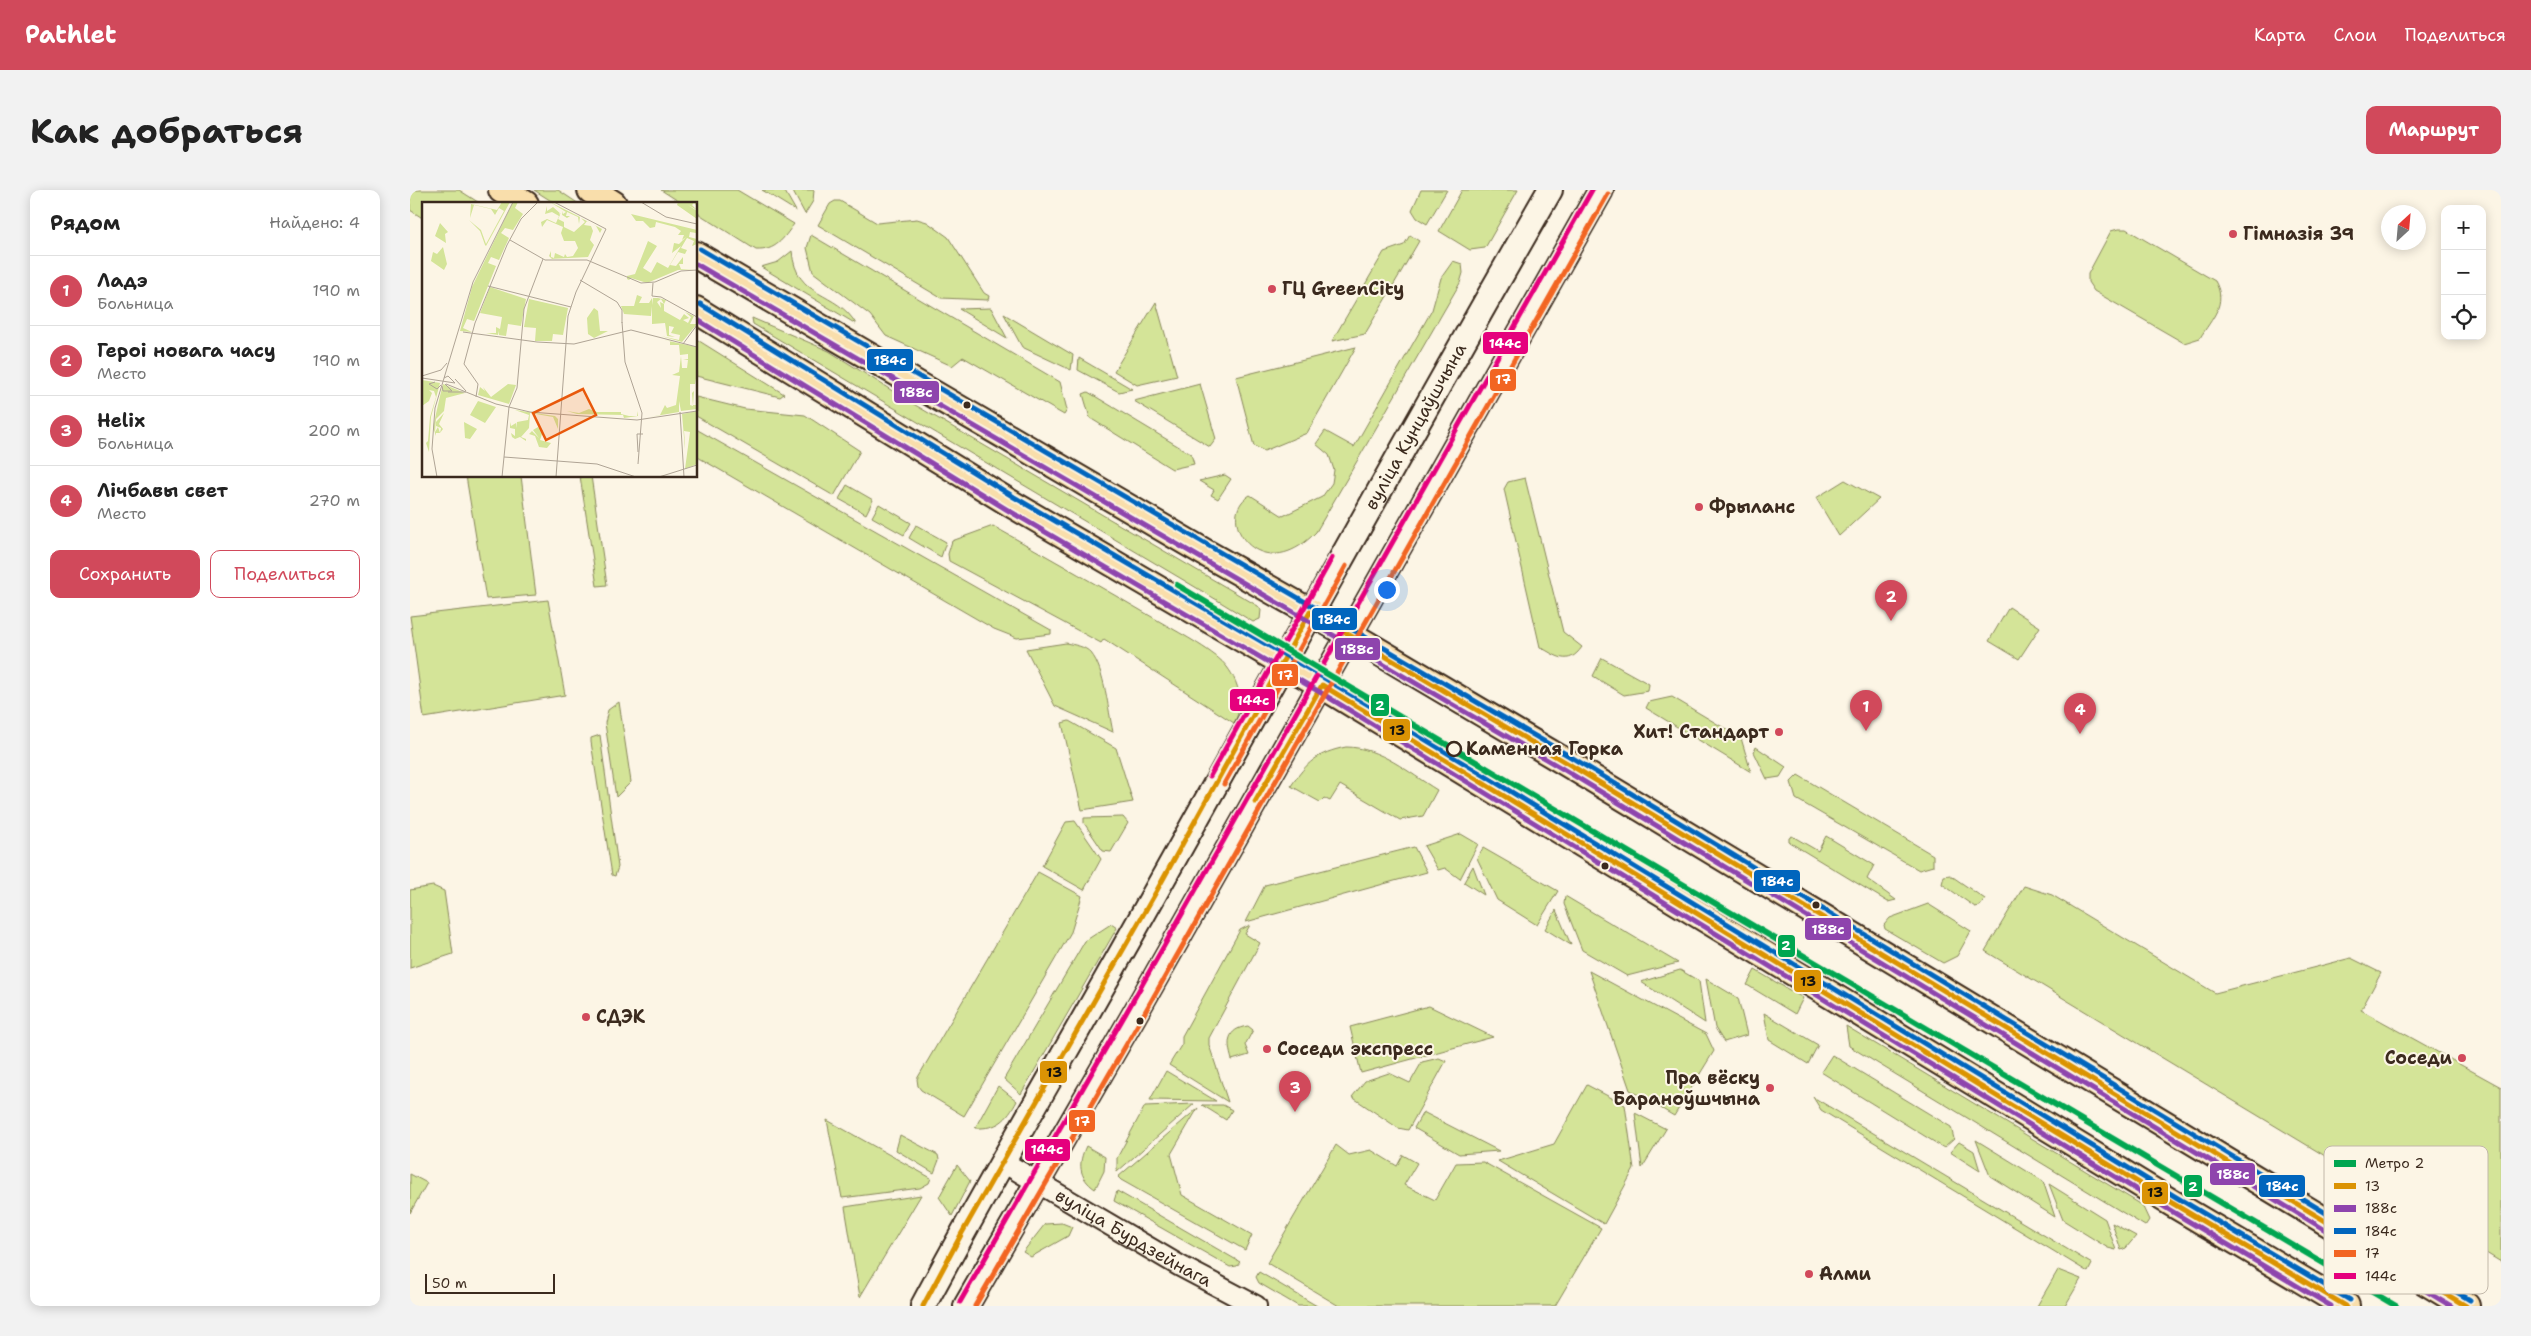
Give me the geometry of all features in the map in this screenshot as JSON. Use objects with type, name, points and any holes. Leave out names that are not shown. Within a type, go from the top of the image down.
[{"type":"main road","points":[[502,190],[522,202]]},
{"type":"main road","points":[[591,190],[610,202]]},
{"type":"main road","name":"вуліца Кунцаўшчына","points":[[923,1306],[1310,612],[1550,190]]},
{"type":"main road","points":[[966,1306],[1322,685],[1349,634],[1601,190]]},
{"type":"main road","points":[[698,256],[1349,634],[2324,1221]]},
{"type":"main road","points":[[698,311],[1010,503],[1322,685],[2164,1198],[2324,1293]]},
{"type":"main road","points":[[2326,1294],[2346,1306]]},
{"type":"main road","points":[[2446,1294],[2466,1306]]},
{"type":"street","name":"вуліца Бурдзейнага","points":[[1003,1162],[1180,1266],[1256,1306]]},
{"type":"green space","points":[[410,190],[459,190],[478,202],[422,202],[422,218],[410,210]]},
{"type":"green space","points":[[534,190],[558,190],[576,202],[553,202]]},
{"type":"green space","points":[[661,190],[737,190],[794,224],[774,246],[763,250],[756,250],[698,213],[698,202],[680,202]]},
{"type":"green space","points":[[762,190],[784,190],[796,211]]},
{"type":"green space","points":[[792,190],[814,190],[813,201],[805,214]]},
{"type":"green space","points":[[1421,190],[1447,190],[1427,224],[1417,218],[1412,210]]},
{"type":"green space","points":[[1462,190],[1518,190],[1485,248],[1470,250],[1439,231]]},
{"type":"green space","points":[[840,201],[877,223],[917,219],[927,222],[948,237],[984,293],[989,296],[988,300],[941,298],[818,225],[830,204]]},
{"type":"green space","points":[[2126,229],[2215,281],[2219,289],[2219,304],[2217,311],[2200,338],[2184,343],[2094,291],[2088,282],[2088,274],[2111,231]]},
{"type":"green space","points":[[811,235],[1060,382],[1067,410],[1064,415],[963,357],[952,366],[886,336],[870,315],[813,272],[807,248]]},
{"type":"green space","points":[[1410,235],[1419,241],[1365,334],[1332,341],[1384,252],[1404,245]]},
{"type":"green space","points":[[792,251],[795,267],[801,278],[809,287],[839,305],[856,324],[761,267],[778,262]]},
{"type":"green space","points":[[1453,261],[1462,264],[1463,273],[1460,283],[1316,532],[1296,548],[1277,554],[1261,552],[1248,544],[1240,532],[1237,519],[1240,506],[1250,495],[1283,516],[1322,497],[1332,483],[1334,470],[1329,455],[1316,444],[1325,431],[1354,447],[1432,310],[1441,278]]},
{"type":"green space","points":[[1156,302],[1177,376],[1137,385],[1114,371]]},
{"type":"green space","points":[[991,308],[1007,338],[959,309]]},
{"type":"green space","points":[[1004,314],[1073,355],[1071,370],[1022,347]]},
{"type":"green space","points":[[752,318],[829,351],[910,402],[1258,606],[1261,610],[1260,619],[1253,622],[753,324]]},
{"type":"green space","points":[[698,340],[784,394],[780,397],[698,376]]},
{"type":"green space","points":[[1356,347],[1307,433],[1264,451],[1254,446],[1236,377]]},
{"type":"green space","points":[[1079,358],[1132,389],[1119,392],[1078,370]]},
{"type":"green space","points":[[1200,384],[1216,439],[1210,447],[1134,401]]},
{"type":"green space","points":[[1088,392],[1191,454],[1194,464],[1172,469],[1090,418],[1083,394]]},
{"type":"green space","points":[[698,397],[745,409],[805,415],[860,451],[834,496],[698,417]]},
{"type":"green space","points":[[698,430],[1051,630],[1051,634],[1017,638],[994,629],[698,457]]},
{"type":"green space","points":[[1225,475],[1231,479],[1218,499],[1211,495],[1214,490],[1199,481]]},
{"type":"green space","points":[[466,478],[521,478],[536,595],[486,599]]},
{"type":"green space","points":[[580,478],[591,478],[607,585],[597,586]]},
{"type":"green space","points":[[1525,478],[1563,632],[1582,647],[1572,657],[1562,658],[1540,647],[1504,489],[1508,482]]},
{"type":"green space","points":[[1845,480],[1879,499],[1839,536],[1816,498]]},
{"type":"green space","points":[[847,485],[873,500],[866,514],[839,499]]},
{"type":"green space","points":[[879,504],[911,523],[904,535],[872,517]]},
{"type":"green space","points":[[916,525],[946,542],[941,557],[909,538]]},
{"type":"green space","points":[[993,526],[1188,638],[1215,656],[1227,667],[1238,687],[1240,702],[1234,723],[1104,639],[1101,643],[949,561],[948,554],[952,541]]},
{"type":"green space","points":[[548,600],[565,695],[424,718],[410,616]]},
{"type":"green space","points":[[2009,607],[2040,627],[2019,659],[1989,641]]},
{"type":"green space","points":[[1066,643],[1086,649],[1096,660],[1103,680],[1113,732],[1055,706],[1026,649]]},
{"type":"green space","points":[[1602,658],[1649,684],[1648,691],[1624,695],[1593,676]]},
{"type":"green space","points":[[1672,697],[1741,738],[1751,772],[1646,708],[1649,702]]},
{"type":"green space","points":[[619,702],[631,782],[616,797],[605,723],[608,710]]},
{"type":"green space","points":[[1069,721],[1116,748],[1133,802],[1082,810],[1062,723]]},
{"type":"green space","points":[[600,735],[618,867],[615,876],[612,875],[591,742],[591,738]]},
{"type":"green space","points":[[1346,747],[1371,751],[1382,756],[1437,790],[1423,816],[1400,820],[1340,785],[1330,801],[1324,798],[1320,802],[1291,786],[1302,771],[1314,760],[1327,752]]},
{"type":"green space","points":[[1756,747],[1786,767],[1780,777],[1767,779],[1754,752]]},
{"type":"green space","points":[[1798,775],[1933,855],[1933,866],[1919,870],[1796,799],[1791,782]]},
{"type":"green space","points":[[1123,817],[1128,823],[1111,852],[1103,851],[1084,823],[1084,818]]},
{"type":"green space","points":[[1075,821],[1101,859],[1084,890],[1042,866],[1066,822]]},
{"type":"green space","points":[[1461,834],[1478,844],[1460,879],[1445,868],[1438,870],[1424,846]]},
{"type":"green space","points":[[1792,836],[1818,851],[1826,836],[1874,865],[1867,879],[1896,900],[1888,902],[1789,842],[1789,838]]},
{"type":"green space","points":[[1414,847],[1427,872],[1246,922],[1265,885]]},
{"type":"green space","points":[[1483,848],[1558,891],[1537,925],[1497,900],[1477,858]]},
{"type":"green space","points":[[1473,866],[1484,895],[1464,882]]},
{"type":"green space","points":[[1038,872],[1082,896],[1071,932],[964,1116],[921,1090],[917,1079]]},
{"type":"green space","points":[[1950,875],[1985,899],[1980,906],[1975,907],[1942,884],[1944,876]]},
{"type":"green space","points":[[433,886],[444,891],[453,954],[410,968],[410,890]]},
{"type":"green space","points":[[2024,886],[2052,895],[2215,993],[2351,958],[2381,973],[2361,1010],[2501,1087],[2501,1262],[2488,1254],[2488,1146],[2324,1146],[2324,1155],[1985,951]]},
{"type":"green space","points":[[1565,896],[1678,963],[1627,976],[1582,950],[1564,904]]},
{"type":"green space","points":[[1928,904],[1971,931],[1957,956],[1943,963],[1885,929],[1884,925],[1890,918]]},
{"type":"green space","points":[[1556,910],[1571,945],[1545,929]]},
{"type":"green space","points":[[1111,924],[1117,928],[1021,1094],[1004,1079],[1085,941]]},
{"type":"green space","points":[[1250,925],[1245,934],[1260,943],[1209,1038],[1209,1045],[1228,1102],[1169,1065],[1182,1044],[1182,1036],[1240,930]]},
{"type":"green space","points":[[1680,970],[1699,981],[1705,1023],[1641,982]]},
{"type":"green space","points":[[1755,970],[1803,998],[1795,1014],[1747,985]]},
{"type":"green space","points":[[1589,971],[1706,1034],[1714,1051],[1674,1116],[1630,1090]]},
{"type":"green space","points":[[1706,979],[1738,998],[1747,1035],[1724,1042],[1715,1028]]},
{"type":"green space","points":[[1429,1006],[1493,1037],[1361,1073],[1350,1027]]},
{"type":"green space","points":[[1764,1013],[1818,1045],[1808,1064],[1769,1040]]},
{"type":"green space","points":[[1248,1026],[1253,1030],[1245,1045],[1249,1055],[1232,1060],[1229,1048],[1230,1038],[1236,1030]]},
{"type":"green space","points":[[1846,1026],[2142,1205],[2149,1220],[2145,1226],[1849,1046]]},
{"type":"green space","points":[[1832,1055],[1951,1127],[1954,1139],[1944,1148],[1821,1072]]},
{"type":"green space","points":[[1439,1058],[1446,1061],[1408,1130],[1398,1128],[1352,1097],[1365,1081],[1389,1073],[1410,1083],[1422,1062]]},
{"type":"green space","points":[[1166,1071],[1216,1101],[1150,1100]]},
{"type":"green space","points":[[1587,1085],[1625,1105],[1634,1169],[1604,1224],[1498,1161],[1554,1144]]},
{"type":"green space","points":[[998,1086],[1017,1101],[1001,1122],[990,1127],[975,1128]]},
{"type":"green space","points":[[1813,1097],[2092,1264],[2088,1272],[1821,1110]]},
{"type":"green space","points":[[1194,1104],[1117,1172],[1117,1158],[1145,1106]]},
{"type":"green space","points":[[1202,1105],[1223,1105],[1232,1110],[1226,1120]]},
{"type":"green space","points":[[1198,1108],[1171,1154],[1182,1195],[1252,1235],[1245,1250],[1118,1177]]},
{"type":"green space","points":[[1423,1112],[1499,1151],[1459,1154],[1414,1128]]},
{"type":"green space","points":[[1635,1113],[1666,1129],[1642,1168]]},
{"type":"green space","points":[[827,1120],[931,1178],[929,1183],[920,1188],[842,1198]]},
{"type":"green space","points":[[900,1135],[938,1155],[939,1160],[934,1173],[896,1150]]},
{"type":"green space","points":[[1976,1140],[2043,1181],[2055,1217],[1990,1176]]},
{"type":"green space","points":[[1959,1142],[1974,1151],[1980,1171],[1950,1152]]},
{"type":"green space","points":[[1336,1145],[1349,1155],[1371,1150],[1397,1166],[1403,1155],[1417,1163],[1404,1185],[1435,1200],[1456,1163],[1483,1162],[1601,1228],[1555,1306],[1339,1306],[1267,1263]]},
{"type":"green space","points":[[1086,1146],[1105,1157],[1104,1171],[1095,1189],[1085,1180],[1081,1169]]},
{"type":"green space","points":[[957,1165],[970,1181],[952,1216],[939,1197]]},
{"type":"green space","points":[[410,1174],[427,1183],[410,1213]]},
{"type":"green space","points":[[2049,1184],[2105,1219],[2116,1250],[2108,1248],[2063,1220]]},
{"type":"green space","points":[[1117,1191],[1240,1262],[1237,1266],[1230,1267],[1114,1201]]},
{"type":"green space","points":[[921,1195],[860,1297],[845,1207]]},
{"type":"green space","points":[[1062,1223],[1072,1227],[1068,1236],[1031,1257],[1023,1252],[1045,1224]]},
{"type":"green space","points":[[2112,1223],[2136,1236],[2126,1248],[2121,1250]]},
{"type":"green space","points":[[2058,1270],[2081,1279],[2065,1306],[2037,1306]]},
{"type":"green space","points":[[1259,1272],[1317,1306],[1298,1306],[1259,1283],[1256,1277]]},
{"type":"metro line","name":"2","points":[[1177,585],[2324,1263]]},
{"type":"metro line","name":"2","points":[[2376,1294],[2396,1306]]},
{"type":"transit line","name":"144с","points":[[960,1302],[1126,1013],[1592,190]]},
{"type":"transit line","name":"17","points":[[975,1306],[1140,1021],[1608,194]]},
{"type":"transit line","name":"184с","points":[[700,249],[1571,757],[2324,1212]]},
{"type":"transit line","name":"188с","points":[[698,265],[1563,769],[2324,1229]]},
{"type":"transit line","name":"184с","points":[[700,304],[1014,497],[1326,679],[2176,1197],[2324,1285]]},
{"type":"transit line","name":"188с","points":[[698,320],[1006,509],[1318,691],[2168,1209],[2331,1306]]},
{"type":"transit line","name":"144с","points":[[1210,776],[1332,558]]},
{"type":"transit line","name":"17","points":[[1224,784],[1346,566]]},
{"type":"transit line","name":"13","points":[[923,1306],[962,1233],[1156,892],[1310,612],[1567,763],[2324,1220]]},
{"type":"transit line","name":"13","points":[[1255,802],[1322,685],[2172,1203],[2324,1293]]},
{"type":"transit line","name":"13","points":[[2326,1294],[2346,1306]]},
{"type":"transit line","name":"184с","points":[[2340,1294],[2350,1300]]},
{"type":"transit line","name":"188с","points":[[2431,1294],[2451,1306]]},
{"type":"transit line","name":"13","points":[[2446,1294],[2466,1306]]},
{"type":"transit line","name":"184с","points":[[2460,1294],[2470,1300]]},
{"type":"place","name":"Гімназія 39","points":[[2233,234]]},
{"type":"place","name":"ГЦ GreenCity","points":[[1272,289]]},
{"type":"place","name":"Фрыланс","points":[[1699,507]]},
{"type":"place","name":"Героі новага часу","points":[[1891,621]]},
{"type":"place","name":"Ладэ","points":[[1866,731]]},
{"type":"place","name":"Хит! Стандарт","points":[[1779,732]]},
{"type":"place","name":"Лічбавы свет","points":[[2080,734]]},
{"type":"place","name":"Каменная Горка","points":[[1454,749]]},
{"type":"place","name":"СДЭК","points":[[586,1017]]},
{"type":"place","name":"Соседи экспресс","points":[[1267,1049]]},
{"type":"place","name":"Соседи","points":[[2462,1058]]},
{"type":"place","name":"Пра вёску Бараноўшчына","points":[[1770,1088]]},
{"type":"place","name":"Helix","points":[[1295,1112]]},
{"type":"place","name":"Алми","points":[[1809,1274]]}]
